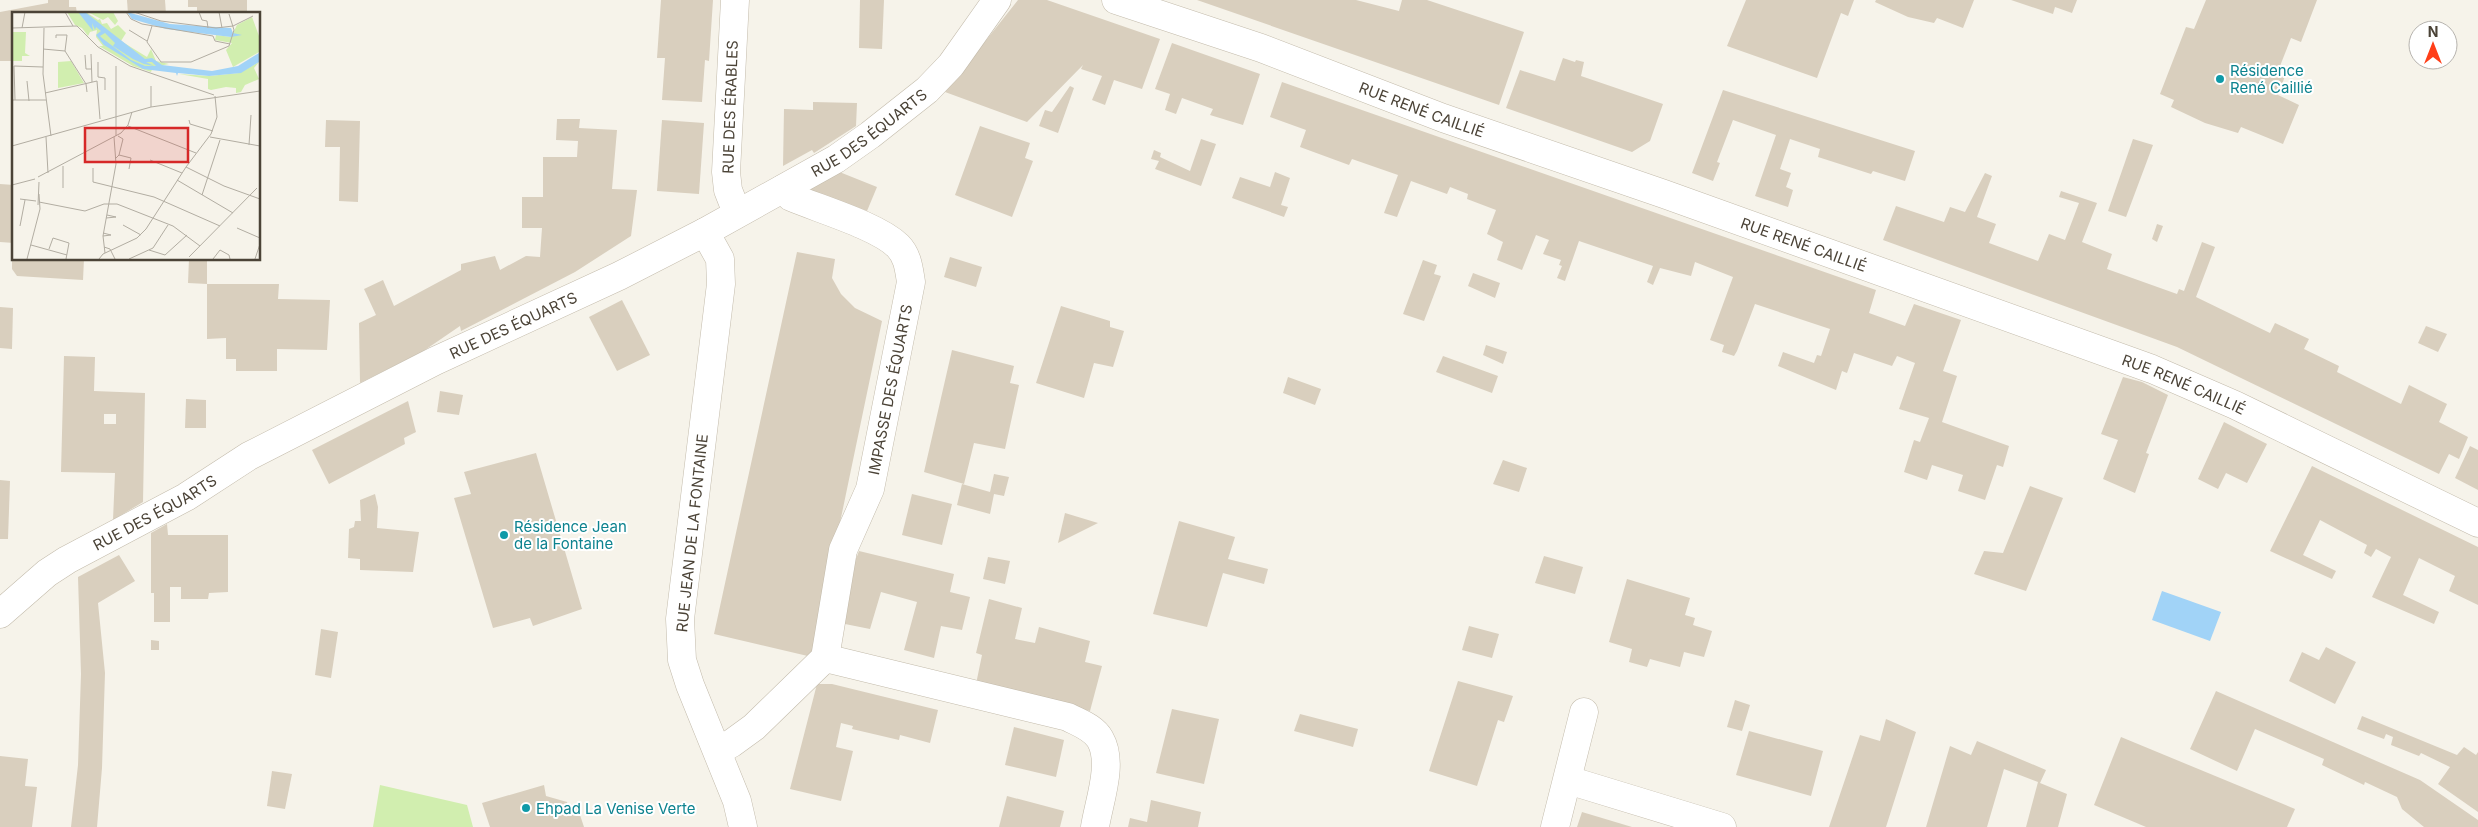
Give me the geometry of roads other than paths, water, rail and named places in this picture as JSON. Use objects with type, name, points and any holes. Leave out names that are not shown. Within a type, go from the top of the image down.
[{"type":"street","name":"RUE DES ÉRABLES","points":[[735,0],[726,172],[728,190],[737,213]]},
{"type":"street","name":"RUE DES ÉQUARTS","points":[[0,614],[47,573],[67,560],[186,497],[249,456],[434,361],[619,276],[705,232],[836,159],[870,136],[927,90],[951,65],[997,0]]},
{"type":"street","name":"RUE RENÉ CAILLIÉ","points":[[1116,0],[1261,48],[1443,118],[1682,200],[2152,369],[2244,410],[2478,523]]},
{"type":"street","name":"IMPASSE DES ÉQUARTS","points":[[783,189],[791,197],[880,233],[899,246],[907,261],[912,282],[870,489],[843,550],[825,658]]},
{"type":"street","name":"RUE JEAN DE LA FONTAINE","points":[[705,232],[720,259],[721,284],[680,619],[680,640],[682,660],[690,685],[737,801],[743,827]]},
{"type":"street","points":[[718,751],[754,727],[825,658],[1068,718],[1088,727],[1100,738],[1105,753],[1106,766],[1095,827]]},
{"type":"street","points":[[1554,827],[1568,780],[1584,712]]},
{"type":"street","points":[[1568,780],[1722,827]]},
{"type":"water","points":[[2162,591],[2221,612],[2210,641],[2152,620]]},
{"type":"place","name":"Résidence René Caillié","points":[[2220,79]]},
{"type":"place","name":"Résidence Jean de la Fontaine","points":[[504,535]]},
{"type":"place","name":"Ehpad La Venise Verte","points":[[526,808]]}]
